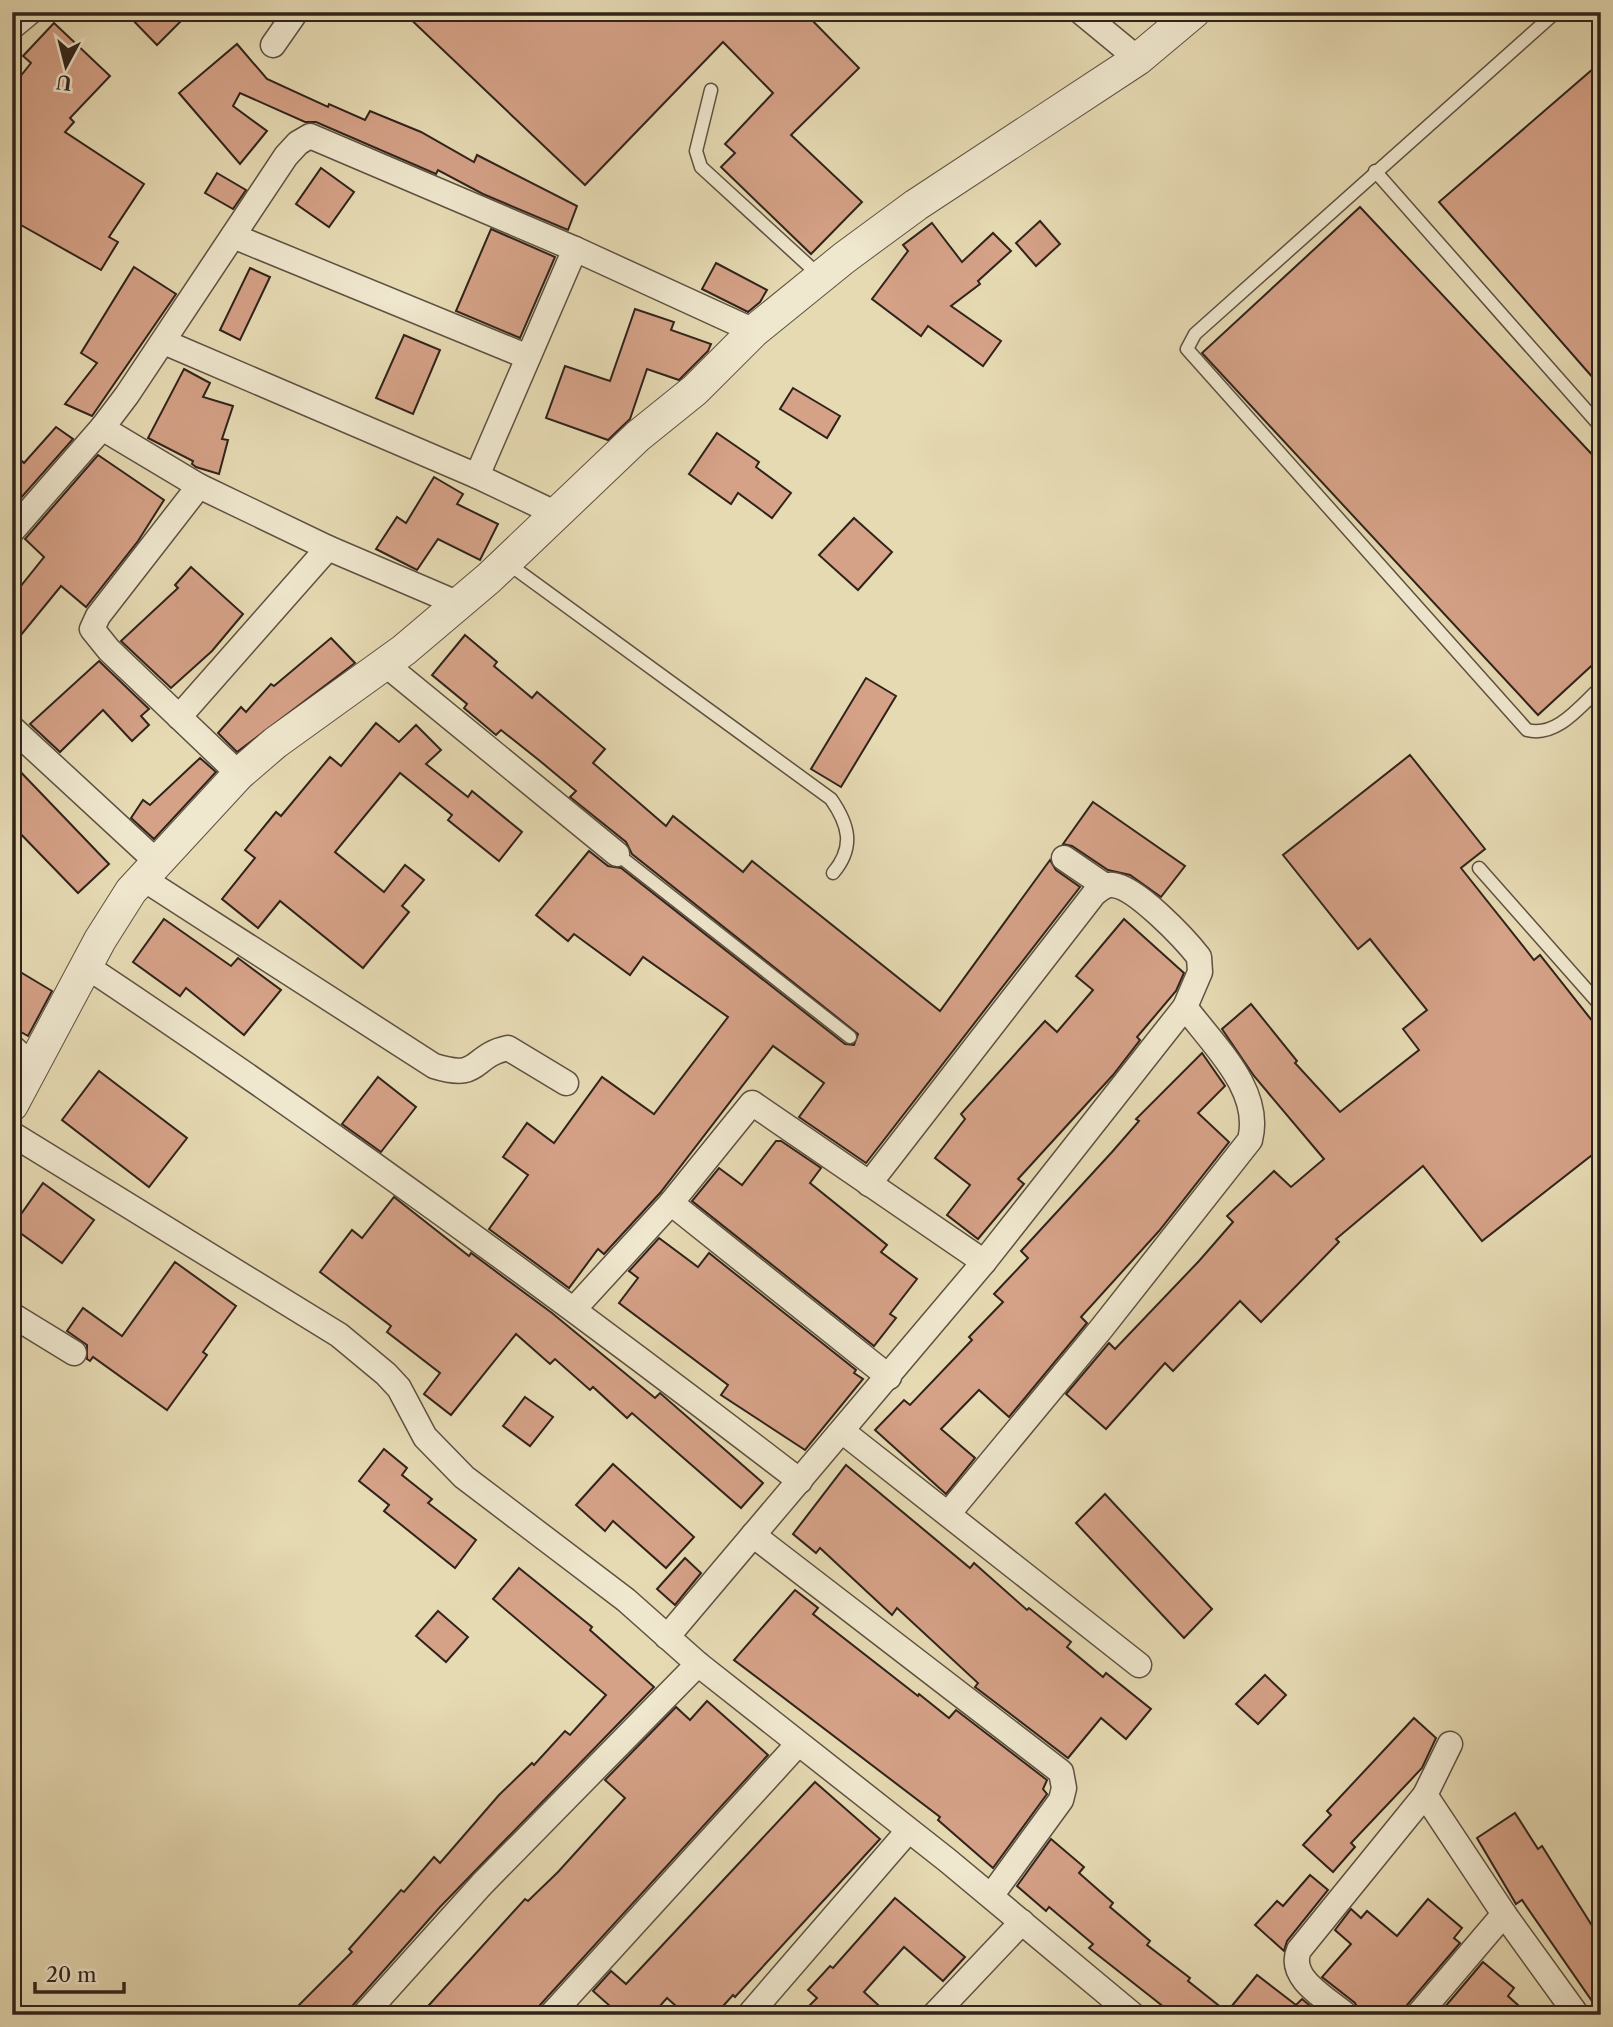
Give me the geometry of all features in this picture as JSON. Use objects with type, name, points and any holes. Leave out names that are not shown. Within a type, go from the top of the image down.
[{"type":"street","points":[[273,45],[296,12]]},
{"type":"street","points":[[1081,12],[1138,59]]},
{"type":"street","points":[[12,1105],[22,1056],[86,966],[149,870],[239,774],[275,743],[385,664],[459,604],[754,331],[916,205],[1138,59],[1194,12]]},
{"type":"street","points":[[12,531],[102,428],[164,342],[286,156],[298,143],[310,136],[575,249],[754,331]]},
{"type":"street","points":[[233,236],[528,357]]},
{"type":"street","points":[[477,476],[575,249]]},
{"type":"street","points":[[164,342],[477,476],[557,514]]},
{"type":"street","points":[[102,428],[199,486],[328,548],[459,604]]},
{"type":"street","points":[[199,486],[98,615],[92,629],[95,636],[239,774]]},
{"type":"street","points":[[179,717],[328,548]]},
{"type":"street","points":[[385,664],[617,854]]},
{"type":"street","points":[[12,728],[149,870],[434,1066],[453,1072],[475,1069],[491,1052],[508,1048],[566,1083]]},
{"type":"street","points":[[1064,858],[1105,886]]},
{"type":"street","points":[[667,1637],[984,1262],[1185,1007],[1200,972],[1199,957],[1138,898],[1115,885],[1105,886],[1094,894],[869,1184]]},
{"type":"street","points":[[86,966],[245,1072],[575,1308],[800,1481]]},
{"type":"street","points":[[948,1514],[1101,1329],[1250,1140],[1255,1123],[1247,1091],[1185,1007]]},
{"type":"street","points":[[575,1308],[671,1203],[752,1103],[984,1262]]},
{"type":"street","points":[[12,1133],[339,1335],[372,1361],[399,1388],[425,1437],[464,1477],[626,1600],[698,1664],[991,1896],[1118,2010]]},
{"type":"street","points":[[671,1203],[889,1377]]},
{"type":"street","points":[[12,1315],[74,1353]]},
{"type":"street","points":[[842,1431],[1139,1665]]},
{"type":"street","points":[[753,1535],[1061,1772],[1064,1788],[1061,1800],[991,1896]]},
{"type":"street","points":[[364,2015],[482,1884],[698,1664]]},
{"type":"street","points":[[551,2015],[798,1744]]},
{"type":"street","points":[[1346,2015],[1298,1974],[1295,1958],[1425,1795],[1450,1744]]},
{"type":"street","points":[[1425,1795],[1504,1914],[1577,2015]]},
{"type":"street","points":[[749,2015],[908,1831]]},
{"type":"street","points":[[1418,2015],[1504,1914]]},
{"type":"street","points":[[934,2015],[1022,1922]]},
{"type":"lane","points":[[1556,12],[1375,171],[1195,334],[1188,345],[1190,355],[1527,730],[1544,732],[1558,726],[1601,687]]},
{"type":"lane","points":[[711,90],[696,151],[701,167],[822,277]]},
{"type":"lane","points":[[1375,171],[1601,427]]},
{"type":"lane","points":[[506,562],[831,799],[843,817],[850,841],[843,860],[833,873]]},
{"type":"lane","points":[[617,854],[850,1037]]},
{"type":"lane","points":[[1479,868],[1601,1006]]},
{"type":"building","points":[[125,12],[190,12],[157,45]]},
{"type":"building","points":[[403,12],[804,12],[859,68],[791,135],[862,202],[811,254],[721,167],[735,153],[725,144],[773,93],[723,42],[585,185]]},
{"type":"building","points":[[54,23],[110,76],[70,118],[74,122],[65,132],[144,184],[109,237],[118,242],[101,270],[12,220],[12,87],[31,63],[23,56]]},
{"type":"building","points":[[237,44],[267,79],[328,107],[329,104],[365,120],[370,111],[421,132],[474,162],[477,155],[577,206],[568,230],[483,194],[438,170],[436,174],[316,122],[305,122],[240,93],[233,106],[267,131],[240,164],[179,93]]},
{"type":"building","points":[[1601,62],[1601,387],[1439,202]]},
{"type":"building","points":[[321,168],[354,192],[329,227],[296,204]]},
{"type":"building","points":[[217,173],[246,190],[233,209],[205,193]]},
{"type":"building","points":[[1360,207],[1601,464],[1601,657],[1538,715],[1202,353]]},
{"type":"building","points":[[1040,221],[1060,244],[1036,266],[1016,243]]},
{"type":"building","points":[[932,223],[962,262],[993,233],[1011,251],[978,281],[980,284],[951,306],[1001,341],[983,366],[928,326],[921,336],[872,299],[908,251],[903,245]]},
{"type":"building","points":[[491,229],[555,257],[520,338],[456,311]]},
{"type":"building","points":[[716,263],[767,290],[760,302],[748,312],[702,289]]},
{"type":"building","points":[[134,267],[176,294],[92,416],[65,404],[97,363],[81,353]]},
{"type":"building","points":[[250,268],[270,277],[240,340],[220,330]]},
{"type":"building","points":[[635,309],[674,322],[671,330],[711,344],[708,351],[679,380],[647,369],[630,419],[608,440],[546,418],[565,366],[610,381]]},
{"type":"building","points":[[404,335],[440,350],[413,414],[376,398]]},
{"type":"building","points":[[184,369],[210,383],[203,397],[233,406],[222,439],[228,440],[219,474],[196,467],[192,464],[193,461],[148,438]]},
{"type":"building","points":[[793,388],[840,416],[827,438],[780,409]]},
{"type":"building","points":[[56,427],[73,439],[12,508],[12,452],[24,463]]},
{"type":"building","points":[[717,433],[759,462],[756,467],[791,493],[772,518],[738,493],[731,504],[689,474]]},
{"type":"building","points":[[98,455],[164,500],[138,541],[86,607],[61,586],[12,646],[12,597],[44,557],[25,539]]},
{"type":"building","points":[[434,477],[463,494],[457,504],[498,524],[480,560],[438,539],[417,570],[376,549],[397,517],[406,523]]},
{"type":"building","points":[[854,518],[892,552],[858,590],[819,555]]},
{"type":"building","points":[[191,567],[243,614],[212,651],[171,688],[121,641],[178,588],[175,585]]},
{"type":"building","points":[[465,635],[497,662],[494,666],[532,698],[537,692],[605,749],[593,763],[666,826],[673,816],[743,872],[752,861],[940,1011],[1050,860],[1056,870],[1080,887],[866,1163],[799,1117],[824,1083],[773,1046],[660,1193],[604,1254],[598,1249],[569,1288],[489,1229],[528,1175],[503,1157],[527,1123],[554,1143],[602,1077],[654,1114],[728,1017],[643,957],[630,975],[574,934],[568,941],[536,915],[589,851],[608,866],[621,868],[845,1044],[854,1045],[858,1034],[632,854],[626,842],[570,797],[576,791],[540,761],[501,730],[496,735],[464,708],[467,704],[432,675]]},
{"type":"building","points":[[331,638],[355,663],[237,752],[218,733],[241,707],[246,712],[271,684],[274,686]]},
{"type":"building","points":[[99,661],[149,709],[141,716],[149,725],[132,741],[103,710],[60,752],[30,724]]},
{"type":"building","points":[[866,678],[896,696],[841,787],[811,769]]},
{"type":"building","points":[[376,723],[399,742],[416,725],[441,750],[426,764],[468,797],[472,791],[522,832],[499,861],[448,820],[452,815],[400,773],[335,852],[384,892],[405,865],[424,880],[402,906],[409,912],[363,968],[280,901],[258,928],[222,899],[255,858],[245,850],[276,812],[281,816],[330,757],[341,766]]},
{"type":"building","points":[[1410,755],[1485,849],[1461,868],[1534,960],[1540,955],[1601,1032],[1601,1148],[1482,1241],[1423,1166],[1336,1239],[1339,1242],[1261,1322],[1240,1301],[1173,1371],[1165,1363],[1106,1429],[1066,1394],[1109,1343],[1115,1349],[1199,1261],[1233,1222],[1227,1216],[1274,1171],[1291,1187],[1324,1159],[1254,1076],[1222,1029],[1251,1004],[1297,1061],[1295,1063],[1340,1112],[1419,1050],[1403,1029],[1427,1010],[1370,939],[1358,949],[1283,855]]},
{"type":"building","points":[[200,758],[216,772],[154,839],[131,818],[143,800],[150,805]]},
{"type":"building","points":[[12,763],[109,864],[78,893],[12,825]]},
{"type":"building","points":[[1093,802],[1185,866],[1161,897],[1130,875],[1108,870],[1072,846],[1063,844]]},
{"type":"building","points":[[164,919],[231,966],[238,958],[281,990],[244,1035],[186,988],[180,996],[133,962]]},
{"type":"building","points":[[1124,919],[1184,973],[1176,991],[1137,1037],[1140,1040],[1113,1075],[1018,1179],[1024,1184],[978,1239],[947,1215],[970,1185],[935,1158],[965,1119],[961,1114],[1045,1021],[1057,1032],[1093,990],[1076,976]]},
{"type":"building","points":[[12,967],[52,991],[28,1036],[12,1027]]},
{"type":"building","points":[[1202,1053],[1225,1086],[1198,1113],[1229,1142],[1159,1231],[1081,1317],[1087,1323],[1009,1417],[979,1390],[941,1429],[975,1458],[946,1494],[875,1430],[904,1400],[910,1405],[972,1340],[969,1337],[1003,1302],[994,1294],[1028,1258],[1021,1251],[1139,1121],[1136,1119]]},
{"type":"building","points":[[99,1071],[187,1138],[149,1187],[62,1120]]},
{"type":"building","points":[[378,1077],[416,1107],[381,1152],[342,1124]]},
{"type":"building","points":[[776,1141],[781,1141],[821,1168],[810,1183],[887,1245],[881,1252],[917,1279],[890,1314],[896,1318],[874,1346],[692,1201],[719,1168],[742,1185]]},
{"type":"building","points":[[43,1183],[94,1220],[62,1263],[12,1227]]},
{"type":"building","points":[[394,1197],[469,1256],[471,1253],[552,1313],[655,1398],[660,1393],[763,1483],[741,1508],[632,1413],[627,1418],[593,1387],[590,1390],[555,1359],[550,1364],[516,1334],[451,1415],[424,1394],[440,1373],[387,1332],[391,1326],[320,1272],[352,1230],[362,1238]]},
{"type":"building","points":[[659,1238],[698,1267],[709,1253],[856,1370],[854,1373],[863,1379],[805,1450],[721,1395],[728,1385],[619,1303],[638,1278],[629,1271]]},
{"type":"building","points":[[175,1262],[236,1306],[203,1352],[207,1355],[167,1410],[93,1357],[90,1361],[87,1359],[87,1345],[67,1331],[83,1308],[122,1336]]},
{"type":"building","points":[[525,1397],[553,1417],[530,1446],[503,1426]]},
{"type":"building","points":[[384,1449],[407,1468],[402,1475],[432,1499],[428,1503],[476,1540],[455,1568],[384,1511],[389,1505],[359,1481]]},
{"type":"building","points":[[613,1464],[694,1537],[666,1568],[613,1521],[605,1531],[576,1505]]},
{"type":"building","points":[[846,1465],[970,1568],[974,1563],[1027,1610],[1029,1608],[1071,1642],[1067,1647],[1103,1677],[1106,1673],[1151,1709],[1126,1739],[1101,1718],[1068,1758],[975,1687],[978,1683],[897,1608],[892,1615],[820,1548],[816,1553],[793,1534]]},
{"type":"building","points":[[1105,1494],[1212,1609],[1184,1638],[1076,1523]]},
{"type":"building","points":[[685,1558],[701,1573],[675,1605],[657,1589]]},
{"type":"building","points":[[519,1568],[592,1627],[590,1630],[654,1687],[440,1907],[353,2005],[348,2015],[289,2015],[352,1952],[349,1949],[401,1890],[404,1892],[434,1857],[440,1863],[499,1795],[532,1763],[534,1765],[565,1731],[570,1735],[606,1695],[493,1599]]},
{"type":"building","points":[[795,1590],[818,1608],[813,1614],[918,1696],[919,1694],[949,1718],[956,1710],[1047,1780],[1043,1789],[1047,1794],[993,1868],[938,1820],[940,1817],[734,1660]]},
{"type":"building","points":[[438,1611],[468,1637],[446,1662],[416,1636]]},
{"type":"building","points":[[1265,1675],[1286,1695],[1258,1724],[1236,1704]]},
{"type":"building","points":[[707,1701],[768,1755],[540,2005],[537,2015],[420,2015],[525,1899],[528,1901],[558,1872],[625,1798],[605,1780],[676,1707],[690,1720]]},
{"type":"building","points":[[1414,1718],[1436,1738],[1422,1768],[1351,1843],[1355,1847],[1333,1872],[1303,1845],[1331,1815],[1327,1811]]},
{"type":"building","points":[[815,1782],[880,1839],[735,1997],[733,1995],[715,2015],[686,2015],[667,1998],[652,2015],[620,2015],[593,1991],[611,1971],[626,1984]]},
{"type":"building","points":[[1515,1813],[1538,1849],[1542,1846],[1601,1940],[1601,2014],[1522,1900],[1516,1904],[1477,1838]]},
{"type":"building","points":[[1051,1839],[1084,1867],[1079,1873],[1113,1903],[1110,1907],[1150,1941],[1147,1945],[1190,1978],[1188,1981],[1227,2012],[1257,1975],[1296,2005],[1302,1999],[1321,2015],[1174,2015],[1089,1948],[1093,1944],[1049,1907],[1046,1911],[1017,1886]]},
{"type":"building","points":[[1310,1875],[1328,1890],[1287,1941],[1284,1951],[1255,1925],[1277,1901],[1283,1906]]},
{"type":"building","points":[[895,1898],[965,1957],[943,1981],[904,1947],[864,1992],[889,2015],[800,2015],[817,1998],[808,1990],[830,1966],[833,1968]]},
{"type":"building","points":[[1428,1899],[1462,1928],[1454,1938],[1460,1943],[1407,2005],[1403,2015],[1361,2015],[1355,2003],[1322,1977],[1351,1944],[1335,1930],[1351,1909],[1361,1918],[1367,1911],[1397,1936]]},
{"type":"building","points":[[1483,1962],[1514,1988],[1508,1996],[1529,2015],[1438,2015]]}]
